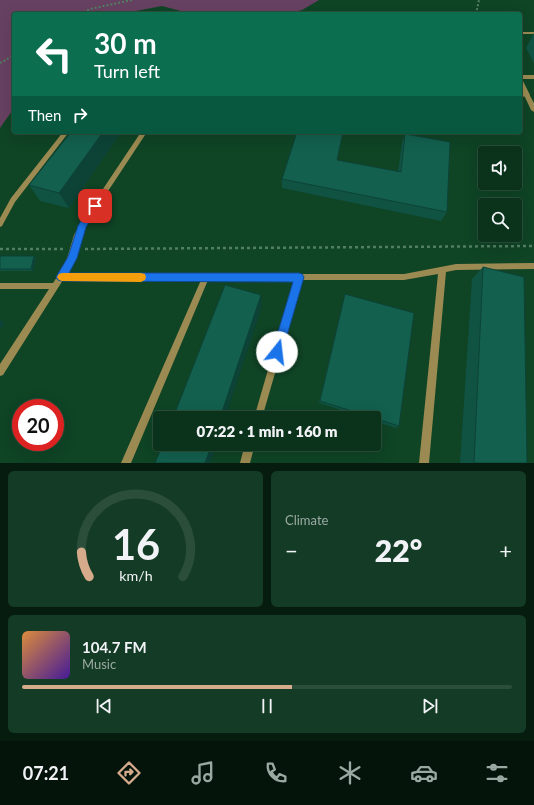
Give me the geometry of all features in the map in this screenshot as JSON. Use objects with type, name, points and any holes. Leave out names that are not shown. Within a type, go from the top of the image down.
[{"type":"street","points":[[523,95],[534,110]]},
{"type":"lane","points":[[522,33],[534,33]]},
{"type":"lane","points":[[522,77],[534,77]]},
{"type":"lane","points":[[0,224],[13,200],[64,134]]},
{"type":"lane","points":[[0,372],[68,266],[78,235],[85,221],[143,134]]},
{"type":"lane","points":[[61,277],[404,277],[464,266],[534,266]]},
{"type":"lane","points":[[424,463],[442,270]]},
{"type":"lane","points":[[126,463],[206,277]]},
{"type":"lane","points":[[260,411],[299,277]]},
{"type":"lane","points":[[0,286],[54,286]]},
{"type":"lane","points":[[244,463],[248,451]]},
{"type":"path","points":[[84,12],[90,9],[132,0]]},
{"type":"path","points":[[476,12],[479,0]]},
{"type":"path","points":[[0,63],[12,56]]},
{"type":"path","points":[[0,249],[534,246]]},
{"type":"shaded area","points":[[0,0],[319,0],[302,10],[294,12],[184,12],[162,6],[130,12],[12,12],[12,111],[0,128]]},
{"type":"building","points":[[166,10],[176,12],[164,12]]},
{"type":"building","points":[[69,134],[102,134],[59,193],[29,185]]},
{"type":"building","points":[[296,134],[343,134],[337,160],[401,172],[405,134],[450,142],[447,212],[282,179]]},
{"type":"building","points":[[0,256],[34,256],[31,269],[0,269]]},
{"type":"building","points":[[483,267],[524,277],[527,463],[474,463]]},
{"type":"building","points":[[225,285],[261,295],[222,411],[176,411]]},
{"type":"building","points":[[345,294],[414,313],[399,426],[381,420],[381,411],[352,411],[320,401]]},
{"type":"building","points":[[160,451],[209,451],[205,463],[155,463]]},
{"type":"slow traffic","points":[[62,277],[141,277]]},
{"type":"route","points":[[95,206],[82,226],[72,258],[61,277],[299,277],[277,352]]}]
